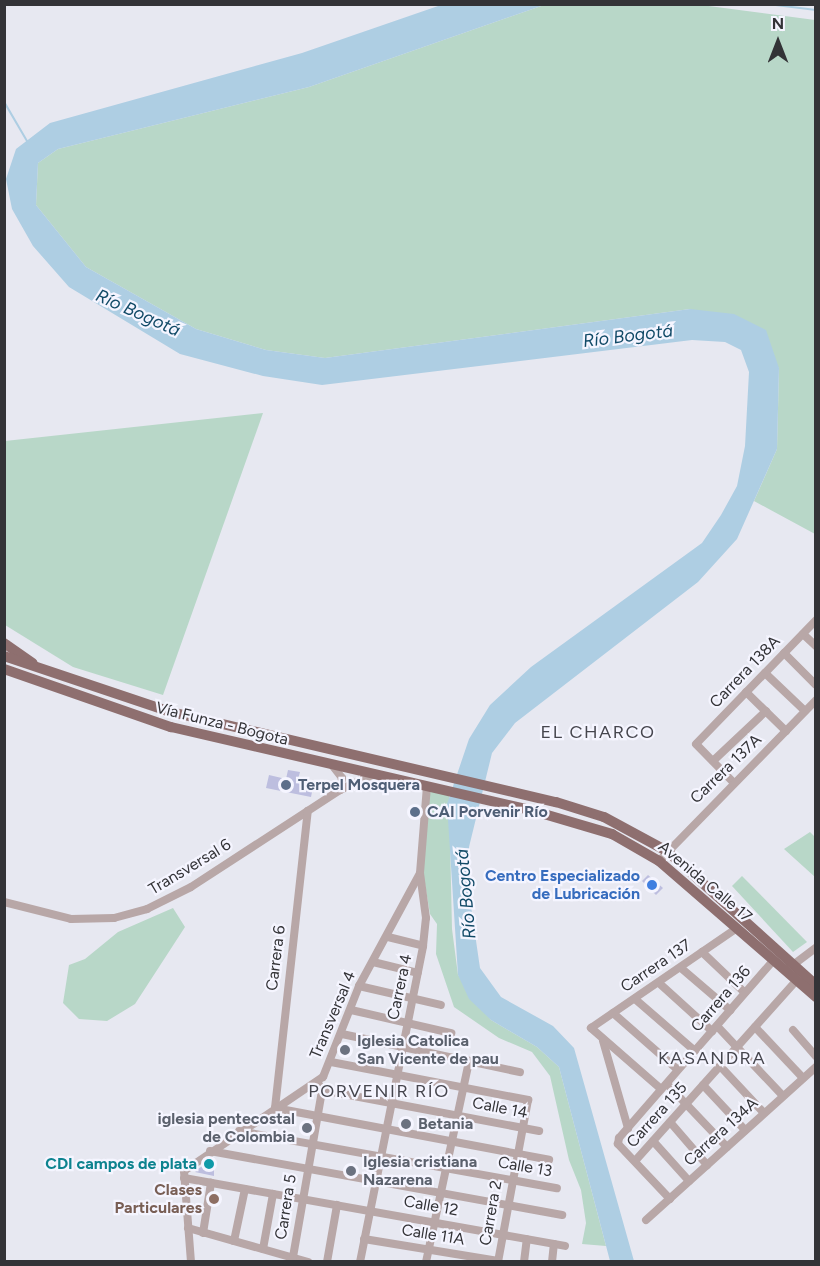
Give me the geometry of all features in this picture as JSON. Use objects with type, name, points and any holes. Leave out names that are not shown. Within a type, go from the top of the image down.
[{"type":"main road","points":[[4,645],[17,651],[36,665]]},
{"type":"main road","name":"Avenida Calle 17","points":[[4,654],[189,716],[578,808],[667,851],[789,968],[797,980],[816,997]]},
{"type":"main road","name":"Vía Funza - Bogota","points":[[4,669],[184,731],[489,800]]},
{"type":"main road","points":[[184,731],[189,716]]},
{"type":"main road","name":"Avenida Calle 17","points":[[489,800],[574,821],[623,838],[659,861],[774,960],[816,986]]},
{"type":"main road","points":[[574,821],[578,808]]},
{"type":"street","name":"Carrera 138A","points":[[713,761],[696,744],[816,620]]},
{"type":"street","points":[[802,634],[816,646]]},
{"type":"street","points":[[784,653],[816,685]]},
{"type":"street","points":[[765,673],[805,711]]},
{"type":"street","points":[[746,692],[786,731]]},
{"type":"street","name":"Carrera 137A","points":[[659,861],[816,700]]},
{"type":"street","points":[[734,783],[713,761],[766,711]]},
{"type":"street","points":[[331,765],[342,778],[340,790]]},
{"type":"street","name":"Transversal 6","points":[[4,902],[70,919],[134,913],[184,892],[340,790],[375,774]]},
{"type":"street","name":"Carrera 4","points":[[360,1262],[423,946],[426,918],[420,873],[433,787]]},
{"type":"street","name":"Carrera 6","points":[[275,1108],[308,811]]},
{"type":"street","name":"Transversal 4","points":[[184,1178],[187,1168],[239,1131],[275,1108],[320,1086],[359,986],[388,937],[420,873]]},
{"type":"street","name":"Carrera 137","points":[[603,1041],[591,1029],[737,928]]},
{"type":"street","points":[[388,937],[423,946]]},
{"type":"street","points":[[789,968],[816,948]]},
{"type":"street","points":[[702,952],[745,993]]},
{"type":"street","name":"Carrera 136","points":[[635,1161],[619,1138],[774,960]]},
{"type":"street","points":[[373,962],[418,973]]},
{"type":"street","points":[[681,968],[730,1010]]},
{"type":"street","name":"Carrera 135","points":[[635,1161],[797,980]]},
{"type":"street","points":[[659,983],[738,1047],[783,1096]]},
{"type":"street","points":[[359,986],[441,1005]]},
{"type":"street","points":[[635,999],[695,1051]]},
{"type":"street","points":[[351,1010],[451,1033]]},
{"type":"street","points":[[613,1013],[678,1070]]},
{"type":"street","points":[[755,1027],[803,1078]]},
{"type":"street","points":[[793,1030],[816,1056]]},
{"type":"street","points":[[342,1034],[520,1072]]},
{"type":"street","points":[[603,1041],[686,1104],[727,1147]]},
{"type":"street","points":[[603,1041],[628,1128]]},
{"type":"street","points":[[426,1262],[469,1061]]},
{"type":"street","points":[[331,1062],[463,1087]]},
{"type":"street","points":[[720,1066],[764,1113]]},
{"type":"street","name":"Carrera 134A","points":[[646,1220],[816,1067]]},
{"type":"street","points":[[703,1085],[745,1130]]},
{"type":"street","name":"Calle 14","points":[[320,1086],[391,1103],[539,1131]]},
{"type":"street","name":"Carrera 5","points":[[293,1257],[317,1118],[320,1086]]},
{"type":"street","name":"Carrera 2","points":[[463,1087],[528,1100],[498,1261]]},
{"type":"street","points":[[275,1108],[385,1132],[549,1160]]},
{"type":"street","points":[[670,1122],[707,1165]]},
{"type":"street","name":"Calle 13","points":[[239,1131],[557,1188]]},
{"type":"street","points":[[653,1141],[689,1181]]},
{"type":"street","points":[[210,1151],[562,1215]]},
{"type":"street","points":[[635,1161],[670,1199]]},
{"type":"street","points":[[184,1178],[191,1262]]},
{"type":"street","name":"Calle 12","points":[[184,1178],[565,1246]]},
{"type":"street","points":[[203,1233],[211,1183]]},
{"type":"street","points":[[234,1241],[245,1189]]},
{"type":"street","points":[[263,1249],[273,1194]]},
{"type":"street","points":[[327,1262],[337,1205]]},
{"type":"street","points":[[188,1228],[308,1262]]},
{"type":"street","name":"Calle 11A","points":[[364,1239],[498,1261]]},
{"type":"street","points":[[524,1262],[527,1239]]},
{"type":"street","points":[[552,1262],[554,1244]]},
{"type":"green space","points":[[544,5],[701,5],[815,20],[815,534],[754,501],[777,449],[779,368],[690,309],[325,358],[266,350],[196,329],[86,267],[36,205],[38,163],[58,149],[309,87]]},
{"type":"green space","points":[[263,413],[163,695],[73,667],[5,625],[5,441]]},
{"type":"green space","points":[[430,791],[449,795],[452,929],[458,975],[491,1020],[537,1047],[559,1067],[606,1246],[582,1244],[586,1223],[581,1190],[569,1160],[550,1076],[532,1052],[499,1038],[454,1007],[436,954],[437,924],[430,914],[423,872]]},
{"type":"green space","points":[[810,832],[815,837],[815,877],[784,849]]},
{"type":"green space","points":[[742,876],[807,942],[793,952],[732,886]]},
{"type":"green space","points":[[173,908],[185,927],[135,1004],[107,1021],[79,1019],[63,1003],[69,965],[85,959],[118,932]]},
{"type":"water","name":"Río Bogotá","points":[[441,5],[544,5],[309,87],[58,149],[38,163],[36,205],[86,267],[196,329],[266,350],[325,358],[690,309],[734,314],[766,330],[779,368],[777,449],[737,539],[698,582],[515,723],[492,753],[469,847],[468,886],[480,968],[501,997],[553,1026],[574,1048],[634,1261],[610,1261],[559,1067],[537,1047],[491,1020],[469,999],[458,975],[447,804],[469,739],[490,705],[531,667],[702,543],[721,515],[737,486],[745,446],[749,372],[741,350],[725,342],[692,340],[322,385],[263,376],[180,354],[69,287],[33,246],[12,209],[6,179],[16,149],[50,123],[302,53]]},
{"type":"building","name":"Terpel Mosquera","points":[[288,770],[300,772],[297,783],[313,787],[311,797],[266,788],[269,775],[286,779]]},
{"type":"building","name":"Centro Especializado de Lubricación","points":[[648,875],[663,888],[656,895],[642,881]]},
{"type":"building","name":"CDI campos de plata","points":[[214,1158],[214,1176],[195,1172],[198,1169]]},
{"type":"waterway","points":[[768,4],[816,10]]},
{"type":"waterway","points":[[4,101],[28,142]]},
{"type":"place","name":"Terpel Mosquera","points":[[286,785]]},
{"type":"place","name":"CAI Porvenir Río","points":[[415,812]]},
{"type":"place","name":"Centro Especializado de Lubricación","points":[[652,885]]},
{"type":"place","name":"Iglesia Catolica San Vicente de pau","points":[[345,1050]]},
{"type":"place","name":"Betania","points":[[406,1124]]},
{"type":"place","name":"iglesia pentecostal de Colombia","points":[[307,1128]]},
{"type":"place","name":"CDI campos de plata","points":[[209,1164]]},
{"type":"place","name":"Iglesia cristiana Nazarena","points":[[351,1171]]},
{"type":"place","name":"Clases Particulares","points":[[214,1199]]},
{"type":"district","name":"EL CHARCO","points":[[598,732]]},
{"type":"district","name":"KASANDRA","points":[[712,1058]]},
{"type":"district","name":"PORVENIR RÍO","points":[[379,1091]]}]
